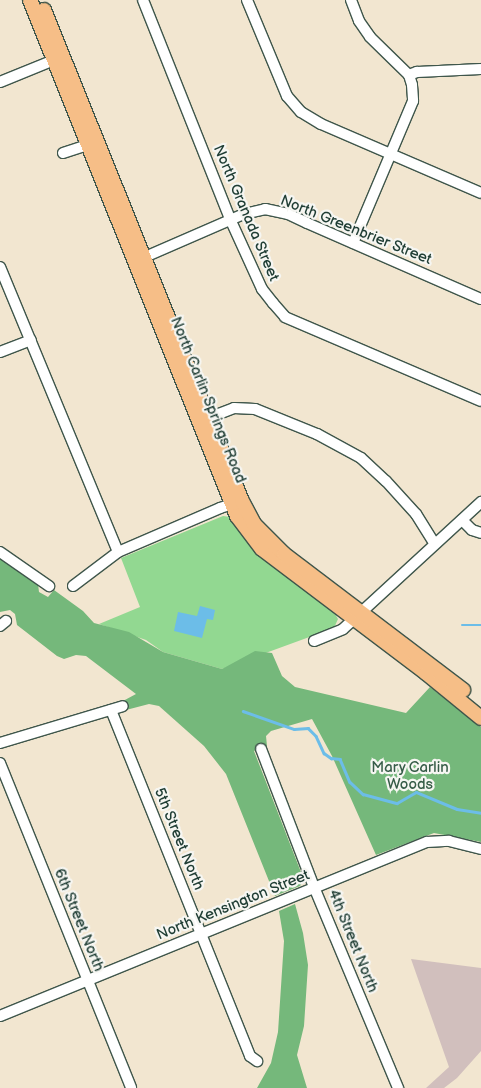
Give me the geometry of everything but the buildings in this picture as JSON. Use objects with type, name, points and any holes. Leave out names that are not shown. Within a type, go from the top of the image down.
[{"type":"main road","name":"North Carlin Springs Road","points":[[30,0],[58,58],[237,503],[269,542],[481,718]]},
{"type":"main road","name":"North Carlin Springs Road","points":[[40,0],[58,58]]},
{"type":"main road","name":"North Carlin Springs Road","points":[[357,615],[481,705]]},
{"type":"street","name":"North Granada Street","points":[[143,0],[231,221],[262,290],[285,317],[481,401]]},
{"type":"street","points":[[247,0],[287,96],[301,112],[321,124],[481,193]]},
{"type":"street","points":[[351,0],[359,20],[370,37],[409,75],[413,101],[353,243]]},
{"type":"street","points":[[0,82],[58,58]]},
{"type":"street","points":[[409,75],[417,72],[481,69]]},
{"type":"street","points":[[63,153],[92,143]]},
{"type":"street","name":"North Greenbrier Street","points":[[139,259],[244,214],[265,209],[288,214],[481,299]]},
{"type":"street","points":[[0,266],[118,552]]},
{"type":"street","points":[[0,352],[31,340]]},
{"type":"street","points":[[204,420],[234,408],[255,409],[317,434],[362,458],[401,496],[434,543]]},
{"type":"street","points":[[314,641],[343,629],[434,543],[481,502]]},
{"type":"street","points":[[73,586],[118,552],[237,503]]},
{"type":"street","points":[[462,520],[472,530],[481,533]]},
{"type":"street","points":[[0,552],[49,586]]},
{"type":"street","points":[[0,743],[123,706]]},
{"type":"street","name":"5th Street North","points":[[111,710],[250,1056],[256,1061]]},
{"type":"street","name":"4th Street North","points":[[261,749],[314,887],[398,1088]]},
{"type":"street","name":"6th Street North","points":[[0,763],[131,1088]]},
{"type":"street","name":"North Kensington Street","points":[[0,1016],[88,982],[201,933],[427,842],[449,841],[481,849]]},
{"type":"shaded area","points":[[411,959],[481,968],[481,1051],[457,1078],[444,1088],[426,1088],[449,1067]]},
{"type":"green space","points":[[223,516],[230,517],[242,536],[258,554],[335,614],[338,619],[334,628],[222,669],[163,652],[146,640],[99,624],[140,607],[121,558]]},
{"type":"green space","name":"Mary Carlin Woods","points":[[0,558],[38,584],[39,592],[48,597],[54,590],[83,611],[94,623],[129,632],[163,652],[222,669],[255,651],[272,653],[282,676],[295,687],[406,713],[430,687],[481,727],[481,842],[434,833],[376,855],[332,756],[312,719],[271,731],[266,736],[267,746],[254,751],[304,880],[300,886],[275,896],[226,774],[204,746],[159,706],[149,704],[126,710],[123,701],[136,694],[86,656],[76,655],[64,659],[57,656],[17,625],[15,614],[10,610],[0,612]]},
{"type":"green space","points":[[295,904],[303,933],[308,965],[304,1026],[297,1055],[307,1088],[257,1088],[271,1063],[278,1032],[284,941],[279,911]]},
{"type":"water","points":[[200,606],[215,610],[213,620],[207,619],[202,638],[174,631],[178,612],[197,616]]},
{"type":"waterway","points":[[462,625],[481,625]]},
{"type":"waterway","points":[[243,711],[294,729],[308,728],[316,736],[324,753],[331,758],[340,759],[350,782],[363,794],[397,803],[416,792],[457,809],[481,813]]}]
